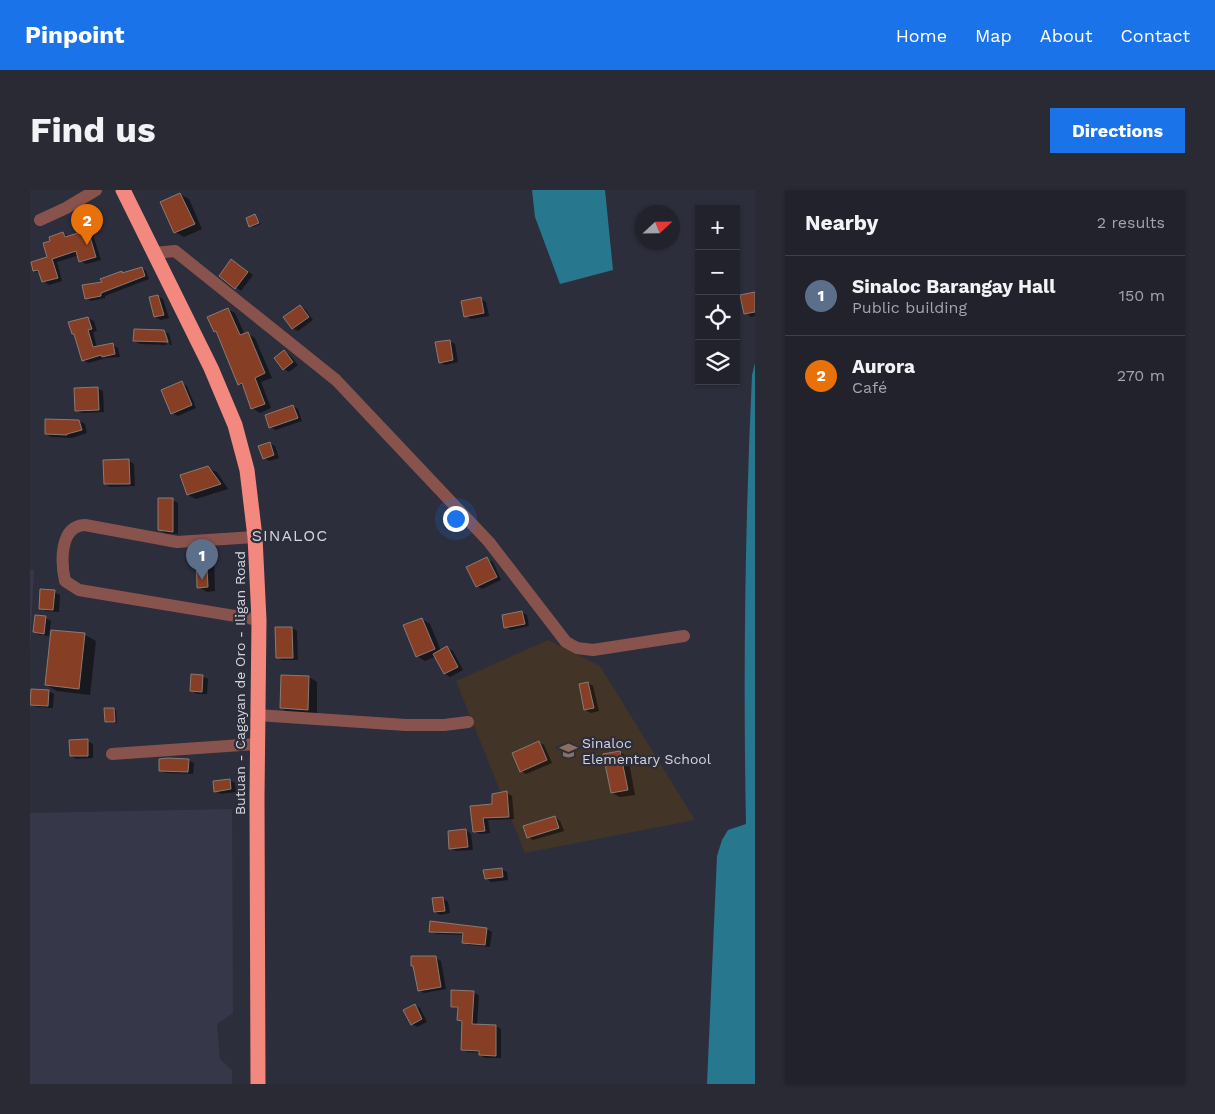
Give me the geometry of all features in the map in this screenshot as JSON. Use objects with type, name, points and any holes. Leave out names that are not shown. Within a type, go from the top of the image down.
[{"type":"highway","name":"Butuan - Cagayan de Oro - Iligan Road","points":[[123,190],[211,368],[234,425],[247,470],[255,537],[259,620],[257,715],[258,1084]]},
{"type":"street","points":[[40,220],[66,208],[96,190]]},
{"type":"street","points":[[154,253],[175,251],[336,380],[489,542],[566,642],[577,648],[593,650],[684,636]]},
{"type":"street","points":[[255,537],[177,542],[78,525],[72,528],[66,539],[63,553],[63,571],[66,581],[79,590],[259,620]]},
{"type":"street","points":[[257,715],[406,725],[444,725],[468,722]]},
{"type":"street","points":[[112,754],[257,744]]},
{"type":"shaded area","points":[[30,570],[34,570],[30,650]]},
{"type":"shaded area","name":"Sinaloc Elementary School","points":[[548,640],[600,666],[695,820],[525,853],[456,681]]},
{"type":"shaded area","points":[[232,809],[233,1013],[217,1024],[220,1059],[232,1070],[232,1084],[30,1084],[30,813]]},
{"type":"water","points":[[532,190],[605,190],[613,270],[560,284],[535,217]]},
{"type":"water","points":[[755,363],[755,1084],[707,1084],[717,856],[722,840],[728,830],[746,824],[746,543],[752,375]]},
{"type":"building","points":[[180,193],[195,224],[174,233],[160,202]]},
{"type":"building","points":[[255,214],[259,223],[249,227],[246,218]]},
{"type":"building","points":[[88,230],[96,257],[79,262],[76,251],[52,259],[58,278],[42,282],[38,270],[33,271],[31,262],[47,257],[43,243],[50,241],[49,237],[63,232],[65,237]]},
{"type":"building","points":[[231,259],[248,272],[235,289],[219,276]]},
{"type":"building","points":[[142,267],[145,276],[101,293],[101,296],[85,299],[82,285],[102,282],[100,279],[122,271],[122,273]]},
{"type":"building","points":[[755,292],[755,312],[744,314],[740,295]]},
{"type":"building","points":[[158,295],[164,315],[154,317],[149,297]]},
{"type":"building","points":[[481,297],[484,313],[464,317],[461,301]]},
{"type":"building","points":[[300,305],[309,317],[292,329],[283,317]]},
{"type":"building","points":[[228,308],[240,335],[248,332],[265,373],[255,378],[265,404],[251,409],[242,383],[238,385],[216,331],[214,332],[207,317]]},
{"type":"building","points":[[88,317],[92,329],[88,330],[93,347],[113,343],[115,354],[102,357],[101,355],[82,361],[74,334],[72,334],[68,322]]},
{"type":"building","points":[[134,329],[164,330],[168,342],[133,341]]},
{"type":"building","points":[[450,340],[453,360],[439,363],[435,342]]},
{"type":"building","points":[[284,350],[293,362],[283,370],[274,358]]},
{"type":"building","points":[[182,381],[192,405],[171,414],[161,390]]},
{"type":"building","points":[[98,387],[99,410],[75,411],[74,388]]},
{"type":"building","points":[[293,405],[298,418],[269,428],[265,415]]},
{"type":"building","points":[[45,419],[79,420],[82,430],[67,435],[45,434]]},
{"type":"building","points":[[270,442],[274,455],[263,459],[258,446]]},
{"type":"building","points":[[129,459],[130,484],[104,484],[103,460]]},
{"type":"building","points":[[208,466],[221,484],[187,495],[180,475]]},
{"type":"building","points":[[158,498],[173,498],[173,532],[158,530]]},
{"type":"building","points":[[206,548],[208,587],[197,588],[196,549]]},
{"type":"building","points":[[487,557],[497,577],[476,587],[466,567]]},
{"type":"building","points":[[40,589],[55,590],[53,610],[39,609]]},
{"type":"building","points":[[522,611],[525,624],[504,628],[502,615]]},
{"type":"building","points":[[35,615],[46,616],[44,634],[33,632]]},
{"type":"building","points":[[422,618],[435,649],[416,657],[403,625]]},
{"type":"building","points":[[275,627],[292,627],[293,658],[276,658]]},
{"type":"building","points":[[51,630],[85,633],[79,689],[45,685]]},
{"type":"building","points":[[447,646],[458,667],[444,674],[433,654]]},
{"type":"building","points":[[191,674],[203,675],[202,692],[190,691]]},
{"type":"building","points":[[281,675],[309,676],[308,710],[280,708]]},
{"type":"building","points":[[588,682],[594,708],[584,710],[579,684]]},
{"type":"building","points":[[31,689],[49,690],[48,706],[30,705]]},
{"type":"building","points":[[104,708],[114,708],[115,722],[105,722]]},
{"type":"building","points":[[88,739],[88,756],[70,756],[69,740]]},
{"type":"building","points":[[539,741],[547,760],[520,772],[512,753]]},
{"type":"building","points":[[620,751],[628,790],[611,793],[603,754]]},
{"type":"building","points":[[159,759],[189,759],[188,772],[159,771]]},
{"type":"building","points":[[230,779],[231,789],[214,792],[213,781]]},
{"type":"building","points":[[507,791],[509,817],[483,818],[485,831],[473,832],[470,806],[492,804],[492,794]]},
{"type":"building","points":[[555,816],[559,828],[527,838],[523,826]]},
{"type":"building","points":[[466,829],[468,847],[449,849],[448,831]]},
{"type":"building","points":[[502,868],[503,877],[485,879],[483,870]]},
{"type":"building","points":[[443,897],[445,911],[434,912],[432,898]]},
{"type":"building","points":[[430,921],[487,928],[485,945],[462,943],[463,933],[429,932]]},
{"type":"building","points":[[411,956],[436,956],[441,987],[418,991],[413,966],[411,966]]},
{"type":"building","points":[[451,990],[474,991],[472,1024],[496,1025],[496,1056],[479,1055],[479,1051],[461,1050],[462,1021],[457,1020],[458,1007],[451,1007]]},
{"type":"building","points":[[415,1004],[422,1019],[411,1025],[403,1010]]},
{"type":"place","name":"Aurora","points":[[87,245]]},
{"type":"place","name":"Sinaloc Barangay Hall","points":[[202,580]]},
{"type":"place","name":"Sinaloc Elementary School","points":[[568,751]]},
{"type":"district","name":"SINALOC","points":[[290,535]]}]
